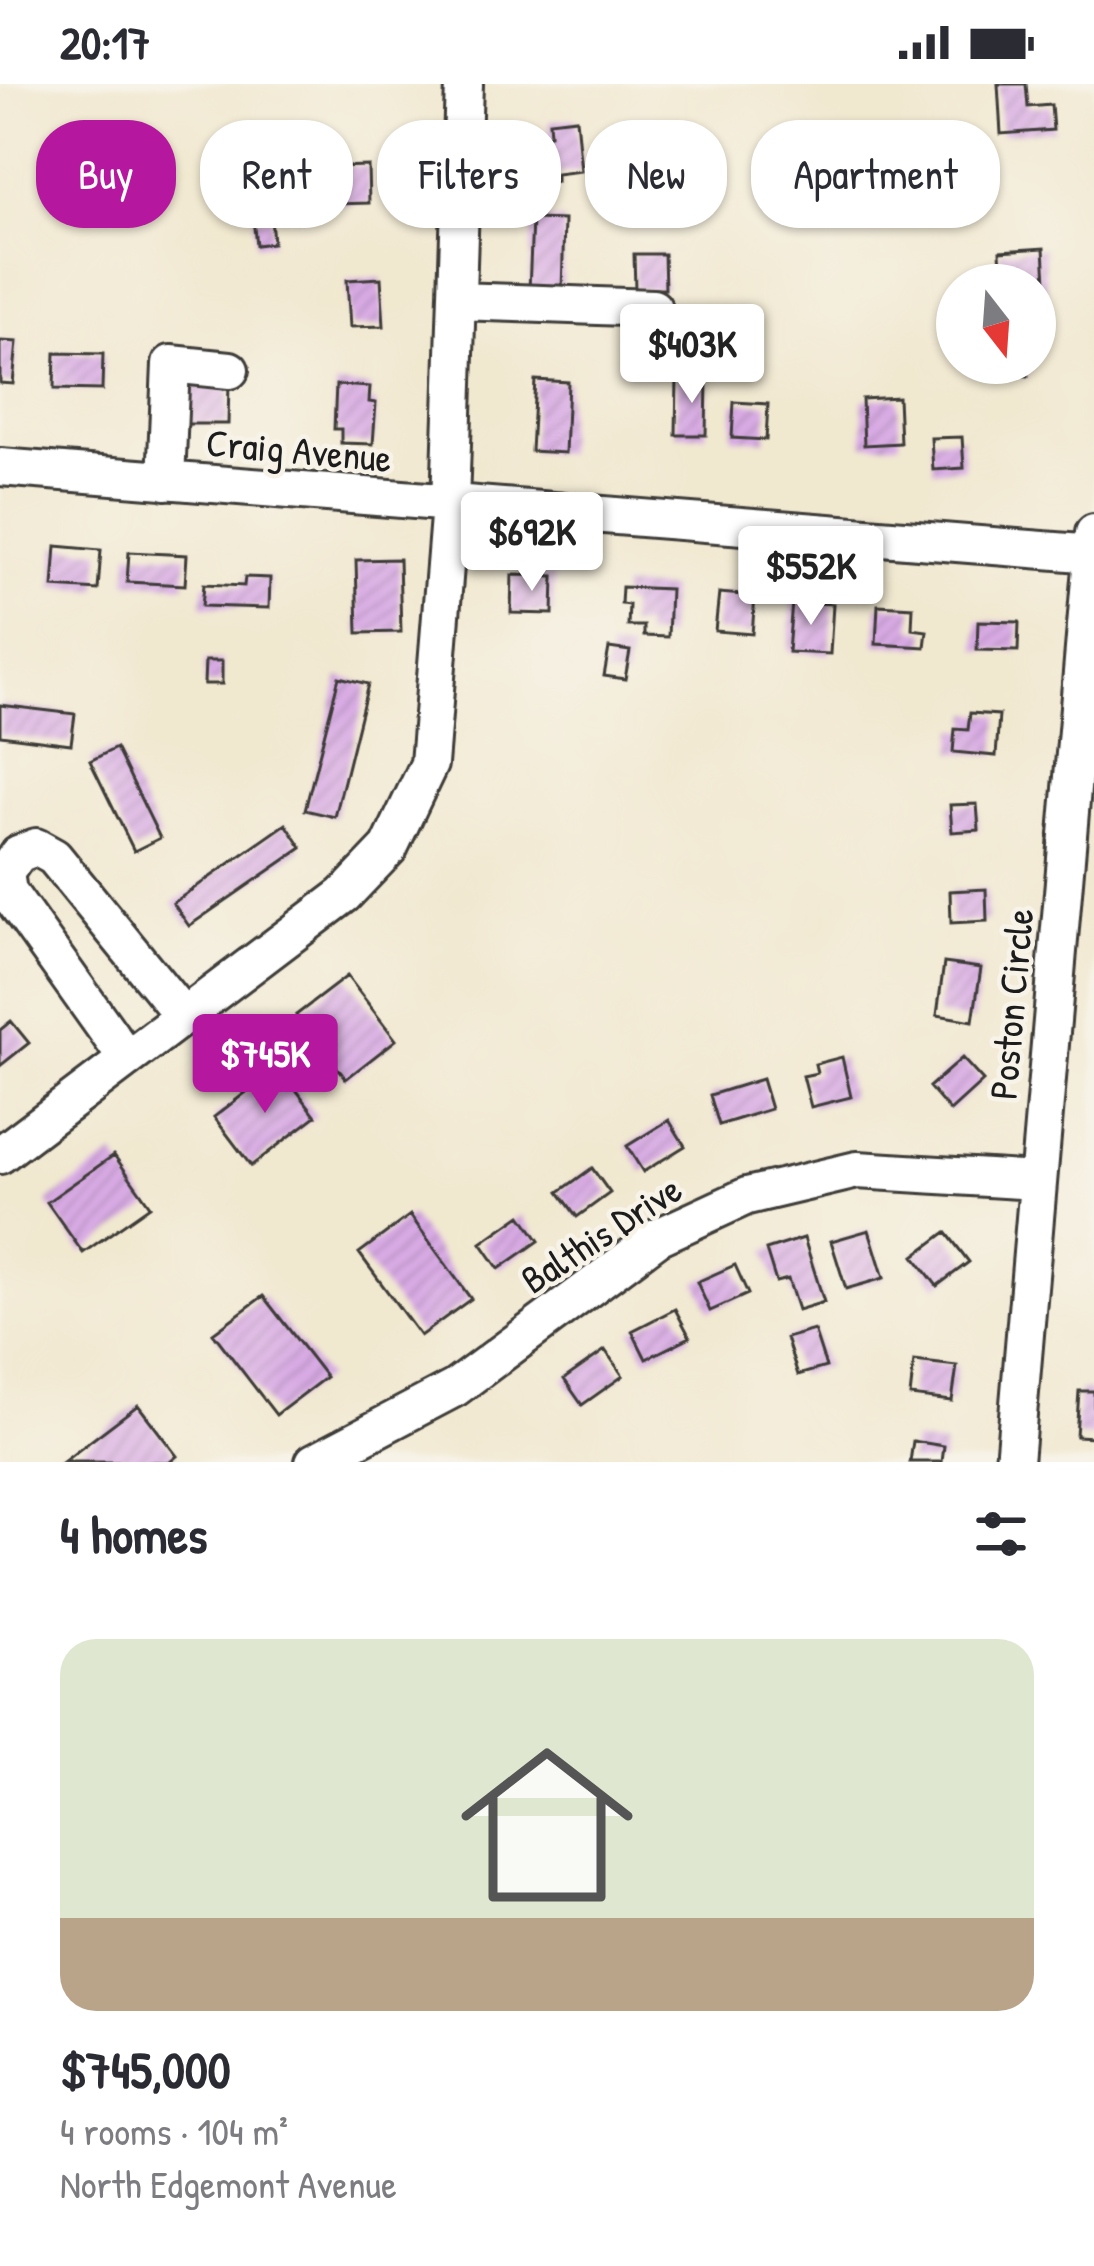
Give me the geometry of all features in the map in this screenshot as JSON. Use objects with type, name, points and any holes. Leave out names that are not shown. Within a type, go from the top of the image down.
[{"type":"street","points":[[0,1155],[344,896],[389,848],[404,823],[429,764],[450,504],[464,84]]},
{"type":"street","points":[[457,301],[653,308]]},
{"type":"street","points":[[166,481],[171,364],[230,370]]},
{"type":"street","name":"Craig Avenue","points":[[0,467],[450,504],[1094,547]]},
{"type":"street","name":"Poston Circle","points":[[1014,1462],[1094,547]]},
{"type":"street","points":[[127,1059],[8,892],[5,873],[18,854],[37,848],[54,857],[184,1016]]},
{"type":"street","name":"Balthis Drive","points":[[314,1462],[484,1369],[658,1238],[748,1196],[857,1171],[1037,1181]]},
{"type":"building","points":[[998,84],[1026,84],[1028,107],[1051,105],[1053,130],[1001,134]]},
{"type":"building","points":[[576,118],[581,171],[561,173],[558,120]]},
{"type":"building","points":[[353,166],[368,166],[369,203],[353,203]]},
{"type":"building","points":[[564,220],[562,292],[529,291],[532,228],[561,228]]},
{"type":"building","points":[[254,228],[272,228],[273,243],[256,245]]},
{"type":"building","points":[[1044,248],[1045,264],[1001,264],[1000,251]]},
{"type":"building","points":[[634,254],[664,254],[665,289],[635,289]]},
{"type":"building","points":[[381,278],[384,326],[350,327],[347,280]]},
{"type":"building","points":[[0,341],[17,342],[13,384],[0,383]]},
{"type":"building","points":[[55,353],[103,354],[102,390],[54,389]]},
{"type":"building","points":[[677,378],[707,378],[706,435],[676,435]]},
{"type":"building","points":[[535,380],[568,382],[565,453],[531,451]]},
{"type":"building","points":[[186,381],[229,382],[228,424],[185,424]]},
{"type":"building","points":[[336,385],[370,387],[369,402],[376,403],[373,444],[341,443],[341,429],[334,429]]},
{"type":"building","points":[[898,397],[900,443],[864,445],[862,399]]},
{"type":"building","points":[[734,402],[768,404],[766,440],[732,438]]},
{"type":"building","points":[[962,437],[964,468],[933,470],[931,438]]},
{"type":"building","points":[[56,546],[101,550],[98,590],[53,587]]},
{"type":"building","points":[[129,552],[187,555],[185,585],[127,582]]},
{"type":"building","points":[[399,559],[401,632],[358,633],[356,560]]},
{"type":"building","points":[[512,575],[554,576],[553,614],[511,613]]},
{"type":"building","points":[[245,577],[270,578],[269,608],[202,606],[204,584],[244,586]]},
{"type":"building","points":[[622,587],[670,589],[668,637],[644,636],[644,626],[628,626],[629,605],[621,604]]},
{"type":"building","points":[[719,593],[755,596],[752,634],[715,631]]},
{"type":"building","points":[[792,602],[833,604],[830,654],[788,652]]},
{"type":"building","points":[[878,605],[913,607],[912,629],[927,631],[925,647],[876,644]]},
{"type":"building","points":[[978,621],[1019,622],[1018,651],[977,650]]},
{"type":"building","points":[[609,648],[630,651],[625,679],[604,676]]},
{"type":"building","points":[[205,661],[222,661],[222,684],[204,684]]},
{"type":"building","points":[[339,677],[368,684],[335,817],[305,810]]},
{"type":"building","points":[[0,705],[75,714],[71,744],[0,735]]},
{"type":"building","points":[[970,713],[999,715],[996,756],[953,752],[955,729],[968,730]]},
{"type":"building","points":[[116,748],[160,838],[134,851],[90,761]]},
{"type":"building","points":[[977,804],[979,830],[952,832],[950,805]]},
{"type":"building","points":[[286,824],[302,848],[189,926],[173,903]]},
{"type":"building","points":[[986,889],[987,921],[951,923],[950,891]]},
{"type":"building","points":[[944,963],[981,968],[973,1021],[937,1015]]},
{"type":"building","points":[[347,976],[396,1040],[346,1079],[296,1015]]},
{"type":"building","points":[[11,1021],[29,1043],[0,1066],[0,1030]]},
{"type":"building","points":[[842,1057],[851,1097],[811,1107],[803,1076],[817,1073],[815,1064]]},
{"type":"building","points":[[962,1058],[983,1081],[950,1111],[929,1087]]},
{"type":"building","points":[[279,1067],[316,1116],[251,1166],[214,1117]]},
{"type":"building","points":[[762,1079],[771,1109],[719,1125],[710,1095]]},
{"type":"building","points":[[669,1120],[685,1146],[643,1172],[627,1146]]},
{"type":"building","points":[[114,1155],[150,1206],[83,1253],[47,1202]]},
{"type":"building","points":[[592,1168],[610,1193],[577,1217],[559,1192]]},
{"type":"building","points":[[410,1215],[471,1299],[420,1336],[359,1253]]},
{"type":"building","points":[[521,1215],[539,1241],[499,1269],[481,1243]]},
{"type":"building","points":[[869,1230],[884,1278],[846,1289],[831,1241]]},
{"type":"building","points":[[946,1232],[969,1262],[937,1286],[914,1256]]},
{"type":"building","points":[[804,1238],[824,1302],[798,1310],[788,1279],[776,1282],[766,1250]]},
{"type":"building","points":[[735,1265],[748,1294],[710,1311],[697,1282]]},
{"type":"building","points":[[263,1296],[326,1377],[276,1415],[213,1333]]},
{"type":"building","points":[[675,1309],[690,1337],[646,1359],[632,1331]]},
{"type":"building","points":[[814,1330],[826,1367],[798,1375],[786,1338]]},
{"type":"building","points":[[605,1350],[623,1376],[582,1405],[564,1379]]},
{"type":"building","points":[[914,1361],[957,1366],[952,1401],[910,1396]]},
{"type":"building","points":[[1079,1391],[1094,1391],[1094,1437],[1076,1436]]},
{"type":"building","points":[[138,1405],[177,1456],[170,1462],[63,1462]]},
{"type":"building","points":[[913,1441],[944,1446],[942,1462],[910,1462]]}]
